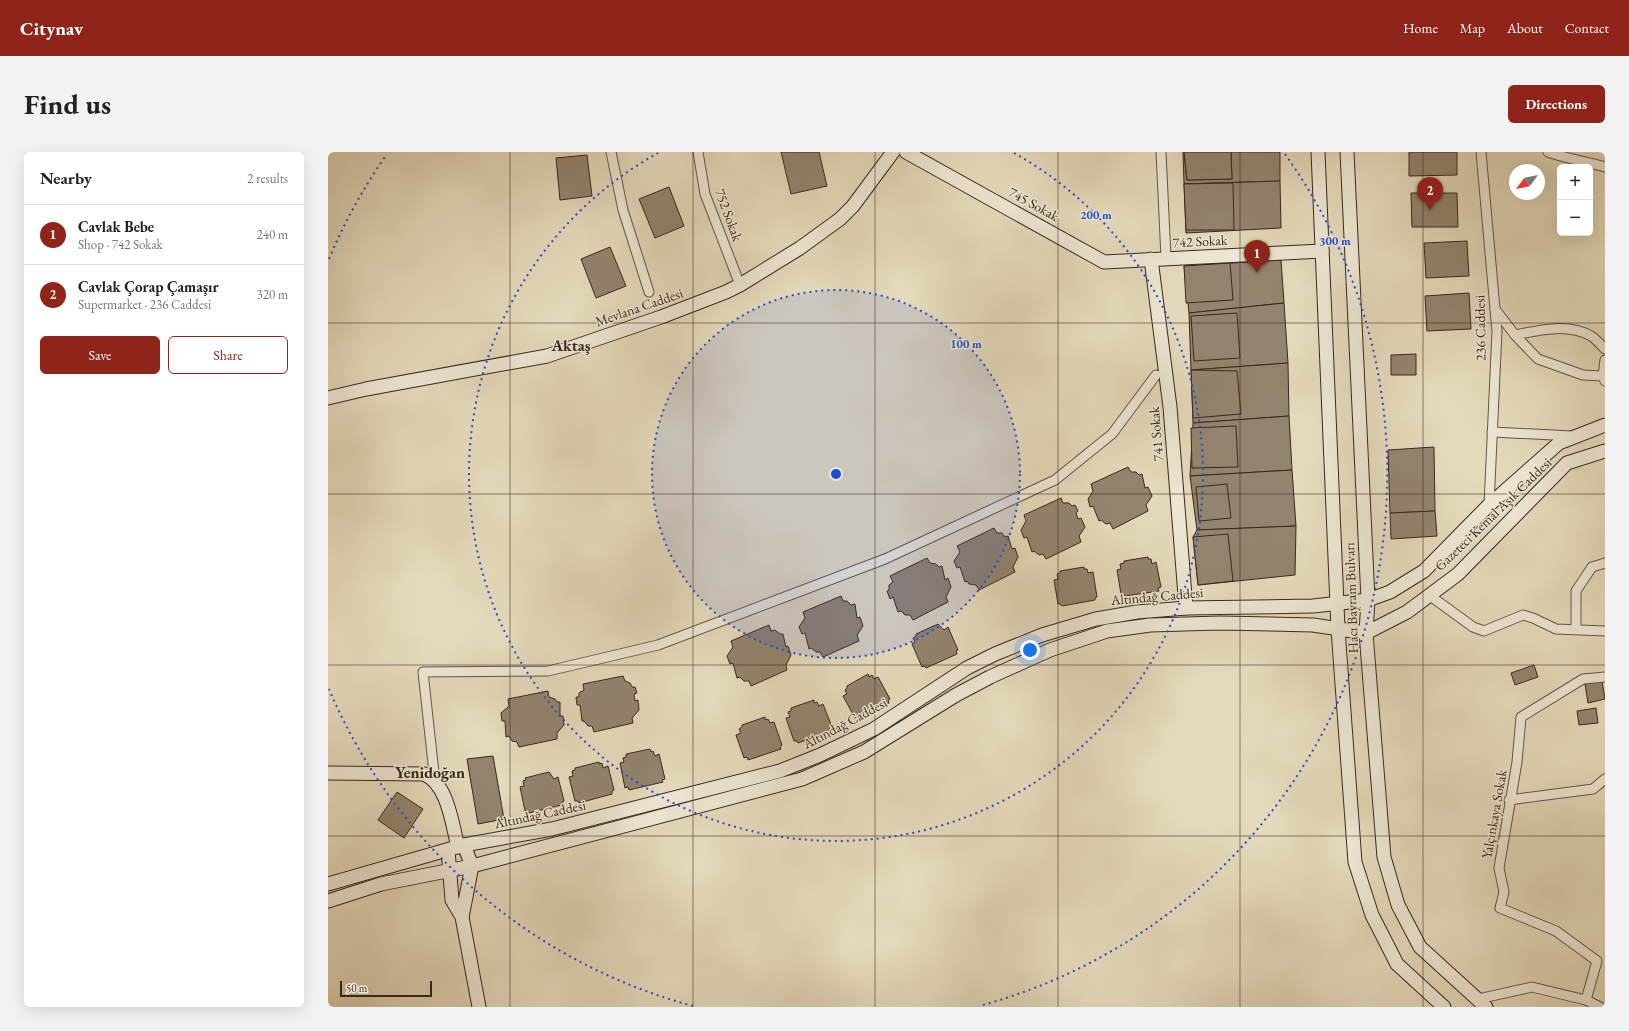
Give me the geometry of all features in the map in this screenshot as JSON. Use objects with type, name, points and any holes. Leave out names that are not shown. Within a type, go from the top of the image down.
[{"type":"main road","name":"745 Sokak","points":[[906,152],[1104,262],[1151,259]]},
{"type":"main road","name":"Hacı Bayram Bulvarı","points":[[1318,152],[1338,629],[1355,862],[1372,915],[1397,964],[1444,1007]]},
{"type":"main road","name":"Hacı Bayram Bulvarı","points":[[1347,152],[1368,600],[1366,633],[1384,857],[1396,898],[1420,947],[1482,1003]]},
{"type":"main road","name":"Mevlana Caddesi","points":[[328,398],[366,389],[547,356],[661,317],[740,285],[800,248],[840,219],[853,206],[888,154]]},
{"type":"main road","name":"742 Sokak","points":[[1151,259],[1322,251]]},
{"type":"main road","name":"741 Sokak","points":[[1151,259],[1170,407],[1186,608]]},
{"type":"main road","name":"Gazeteci Kemal Aşık Caddesi","points":[[1368,600],[1390,592],[1424,571],[1489,504],[1559,443],[1605,425]]},
{"type":"main road","name":"Gazeteci Kemal Aşık Caddesi","points":[[1366,633],[1407,612],[1458,574],[1567,463],[1605,451]]},
{"type":"main road","name":"Altındağ Caddesi","points":[[328,884],[457,847],[552,829],[780,771],[820,755],[874,729],[967,668],[1019,643],[1050,632],[1116,615],[1186,608],[1295,607],[1368,600]]},
{"type":"main road","name":"Altındağ Caddesi","points":[[328,901],[381,884],[472,866],[645,819],[782,786],[821,772],[882,742],[956,695],[990,677],[1050,650],[1107,631],[1150,625],[1291,623],[1366,633]]},
{"type":"main road","points":[[328,773],[424,774],[435,782],[444,799],[457,847],[472,866],[462,918]]},
{"type":"main road","points":[[457,847],[448,870],[452,900],[462,918],[479,1007]]},
{"type":"street","points":[[611,152],[623,210],[649,292]]},
{"type":"street","name":"752 Sokak","points":[[698,152],[705,194],[740,285]]},
{"type":"street","points":[[1161,152],[1166,258]]},
{"type":"street","name":"236 Caddesi","points":[[1481,152],[1497,331],[1489,504]]},
{"type":"street","points":[[1548,152],[1569,159],[1589,162],[1605,167]]},
{"type":"street","points":[[1495,308],[1515,335],[1538,359],[1583,375],[1604,378],[1605,360]]},
{"type":"street","points":[[1515,335],[1539,330],[1573,329],[1592,336],[1605,349]]},
{"type":"street","points":[[435,782],[423,672],[548,671],[658,645],[885,559],[1054,480],[1112,434],[1156,375]]},
{"type":"street","points":[[1492,432],[1575,436]]},
{"type":"street","points":[[1576,629],[1576,591],[1592,567],[1605,563]]},
{"type":"street","points":[[1429,595],[1473,626],[1484,631],[1523,615],[1556,629],[1605,631]]},
{"type":"street","name":"Yalçınkaya Sokak","points":[[1586,1000],[1597,961],[1556,931],[1500,908],[1504,892],[1499,868],[1509,800],[1517,762],[1521,717],[1583,679],[1605,677]]},
{"type":"street","points":[[1509,800],[1593,789],[1605,779]]},
{"type":"street","points":[[1482,1003],[1532,987],[1586,1000],[1600,1007]]},
{"type":"building","points":[[781,152],[819,152],[827,186],[791,194]]},
{"type":"building","points":[[1183,152],[1187,180],[1232,179],[1231,152],[1280,152],[1280,181],[1184,184]]},
{"type":"building","points":[[1184,152],[1231,152],[1232,179],[1187,180]]},
{"type":"building","points":[[1409,152],[1457,152],[1457,175],[1409,176]]},
{"type":"building","points":[[587,155],[592,196],[560,200],[556,158]]},
{"type":"building","points":[[1280,181],[1281,228],[1186,233],[1184,184]]},
{"type":"building","points":[[1233,183],[1234,230],[1186,230],[1184,184]]},
{"type":"building","points":[[669,187],[684,226],[655,238],[639,199]]},
{"type":"building","points":[[1411,193],[1457,193],[1458,227],[1412,227]]},
{"type":"building","points":[[1467,241],[1469,276],[1426,278],[1424,243]]},
{"type":"building","points":[[610,247],[626,286],[596,298],[581,259]]},
{"type":"building","points":[[1281,260],[1284,303],[1189,313],[1184,266]]},
{"type":"building","points":[[1230,263],[1233,300],[1186,303],[1184,266]]},
{"type":"building","points":[[1469,293],[1471,329],[1427,331],[1425,296]]},
{"type":"building","points":[[1284,303],[1288,363],[1191,370],[1189,313]]},
{"type":"building","points":[[1237,313],[1240,358],[1194,361],[1191,316]]},
{"type":"building","points":[[1416,354],[1416,375],[1391,375],[1391,355]]},
{"type":"building","points":[[1288,363],[1289,416],[1193,423],[1191,370]]},
{"type":"building","points":[[1191,370],[1237,371],[1241,414],[1193,418]]},
{"type":"building","points":[[1289,416],[1292,470],[1190,476],[1193,423]]},
{"type":"building","points":[[1236,426],[1238,467],[1192,468],[1191,428]]},
{"type":"building","points":[[1434,447],[1435,511],[1390,513],[1388,450]]},
{"type":"building","points":[[1128,467],[1131,472],[1136,472],[1139,475],[1142,474],[1145,488],[1148,487],[1152,496],[1146,505],[1148,511],[1113,529],[1110,523],[1106,524],[1101,520],[1099,521],[1093,506],[1090,507],[1088,499],[1093,491],[1091,484]]},
{"type":"building","points":[[1292,470],[1296,526],[1197,530],[1190,476]]},
{"type":"building","points":[[1227,484],[1231,518],[1199,521],[1196,487]]},
{"type":"building","points":[[1061,498],[1063,503],[1069,503],[1072,506],[1075,505],[1078,511],[1076,513],[1078,519],[1081,518],[1085,527],[1079,536],[1081,542],[1046,559],[1043,554],[1039,555],[1034,551],[1032,552],[1027,537],[1024,538],[1021,530],[1026,521],[1024,515]]},
{"type":"building","points":[[1435,511],[1437,536],[1391,539],[1390,513]]},
{"type":"building","points":[[1296,526],[1295,575],[1198,585],[1193,537],[1197,530]]},
{"type":"building","points":[[994,528],[997,533],[1002,533],[1005,537],[1008,536],[1012,549],[1015,548],[1018,557],[1013,567],[1015,572],[979,590],[976,585],[969,584],[967,581],[965,582],[960,567],[957,568],[954,561],[960,552],[957,546]]},
{"type":"building","points":[[1228,534],[1233,581],[1198,585],[1193,537]]},
{"type":"building","points":[[1148,557],[1148,559],[1151,559],[1152,564],[1156,562],[1161,587],[1158,588],[1159,591],[1125,596],[1124,594],[1121,594],[1117,570],[1121,569],[1120,564],[1124,563],[1124,561]]},
{"type":"building","points":[[927,558],[930,563],[936,564],[939,567],[942,566],[945,580],[948,578],[951,587],[946,597],[948,602],[913,620],[910,615],[905,615],[901,611],[898,612],[893,597],[890,599],[887,591],[889,590],[889,585],[893,582],[890,576]]},
{"type":"building","points":[[1084,567],[1084,569],[1087,569],[1088,573],[1093,572],[1097,597],[1095,600],[1062,606],[1058,604],[1054,580],[1058,579],[1057,574],[1060,573],[1060,571]]},
{"type":"building","points":[[841,596],[843,601],[847,601],[851,605],[855,604],[857,618],[860,617],[863,626],[857,635],[859,641],[823,657],[820,652],[816,652],[811,648],[809,649],[805,633],[802,634],[799,627],[805,618],[803,612]]},
{"type":"building","points":[[938,624],[944,630],[948,627],[958,650],[956,651],[957,654],[926,668],[924,666],[922,667],[912,644],[915,642],[913,638],[916,634]]},
{"type":"building","points":[[769,625],[771,631],[775,630],[780,634],[783,634],[786,647],[788,646],[791,655],[786,665],[787,670],[751,686],[749,681],[744,681],[740,677],[737,678],[733,663],[730,664],[727,656],[733,647],[731,641]]},
{"type":"building","points":[[1534,665],[1538,677],[1515,685],[1511,673]]},
{"type":"building","points":[[868,674],[869,677],[872,675],[874,679],[878,677],[890,699],[888,700],[889,703],[859,719],[857,717],[855,718],[843,696],[847,694],[845,690],[847,686]]},
{"type":"building","points":[[623,676],[625,681],[630,683],[632,687],[635,687],[637,693],[634,694],[635,701],[638,700],[639,710],[632,718],[633,723],[594,732],[592,726],[588,726],[584,721],[582,721],[580,705],[577,705],[576,697],[579,697],[579,693],[584,690],[583,684]]},
{"type":"building","points":[[1602,681],[1605,699],[1588,703],[1585,684]]},
{"type":"building","points":[[548,691],[549,697],[555,699],[557,702],[560,702],[560,716],[563,716],[564,725],[557,733],[557,739],[519,747],[517,742],[512,741],[509,736],[506,737],[505,721],[502,721],[501,713],[509,706],[508,699]]},
{"type":"building","points":[[814,700],[814,703],[817,702],[819,706],[823,704],[832,727],[829,729],[830,732],[798,743],[797,741],[794,741],[786,718],[790,717],[788,712],[791,711],[791,708]]},
{"type":"building","points":[[1596,708],[1598,723],[1579,725],[1577,711]]},
{"type":"building","points":[[765,717],[765,720],[768,719],[770,723],[774,722],[782,745],[780,747],[781,749],[748,760],[747,757],[744,758],[736,735],[741,733],[739,729],[742,725]]},
{"type":"building","points":[[650,749],[651,752],[653,751],[655,756],[659,754],[665,779],[662,780],[663,782],[629,790],[628,787],[625,788],[620,763],[624,762],[623,758],[626,757],[626,754]]},
{"type":"building","points":[[493,756],[504,819],[478,824],[467,759]]},
{"type":"building","points":[[599,762],[599,764],[602,763],[603,768],[608,766],[614,790],[612,791],[612,794],[579,803],[578,801],[575,801],[569,777],[573,776],[572,771],[575,770],[575,768]]},
{"type":"building","points":[[549,772],[554,779],[558,777],[564,801],[562,802],[562,805],[529,813],[528,811],[525,811],[520,787],[524,786],[523,781],[526,780],[525,778]]},
{"type":"building","points":[[397,792],[423,809],[404,838],[378,820]]},
{"type":"place","name":"Cavlak Çorap Çamaşır","points":[[1430,210]]},
{"type":"place","name":"Cavlak Bebe","points":[[1257,273]]},
{"type":"district","name":"Aktaş","points":[[571,345]]},
{"type":"district","name":"Yenidoğan","points":[[430,772]]}]
